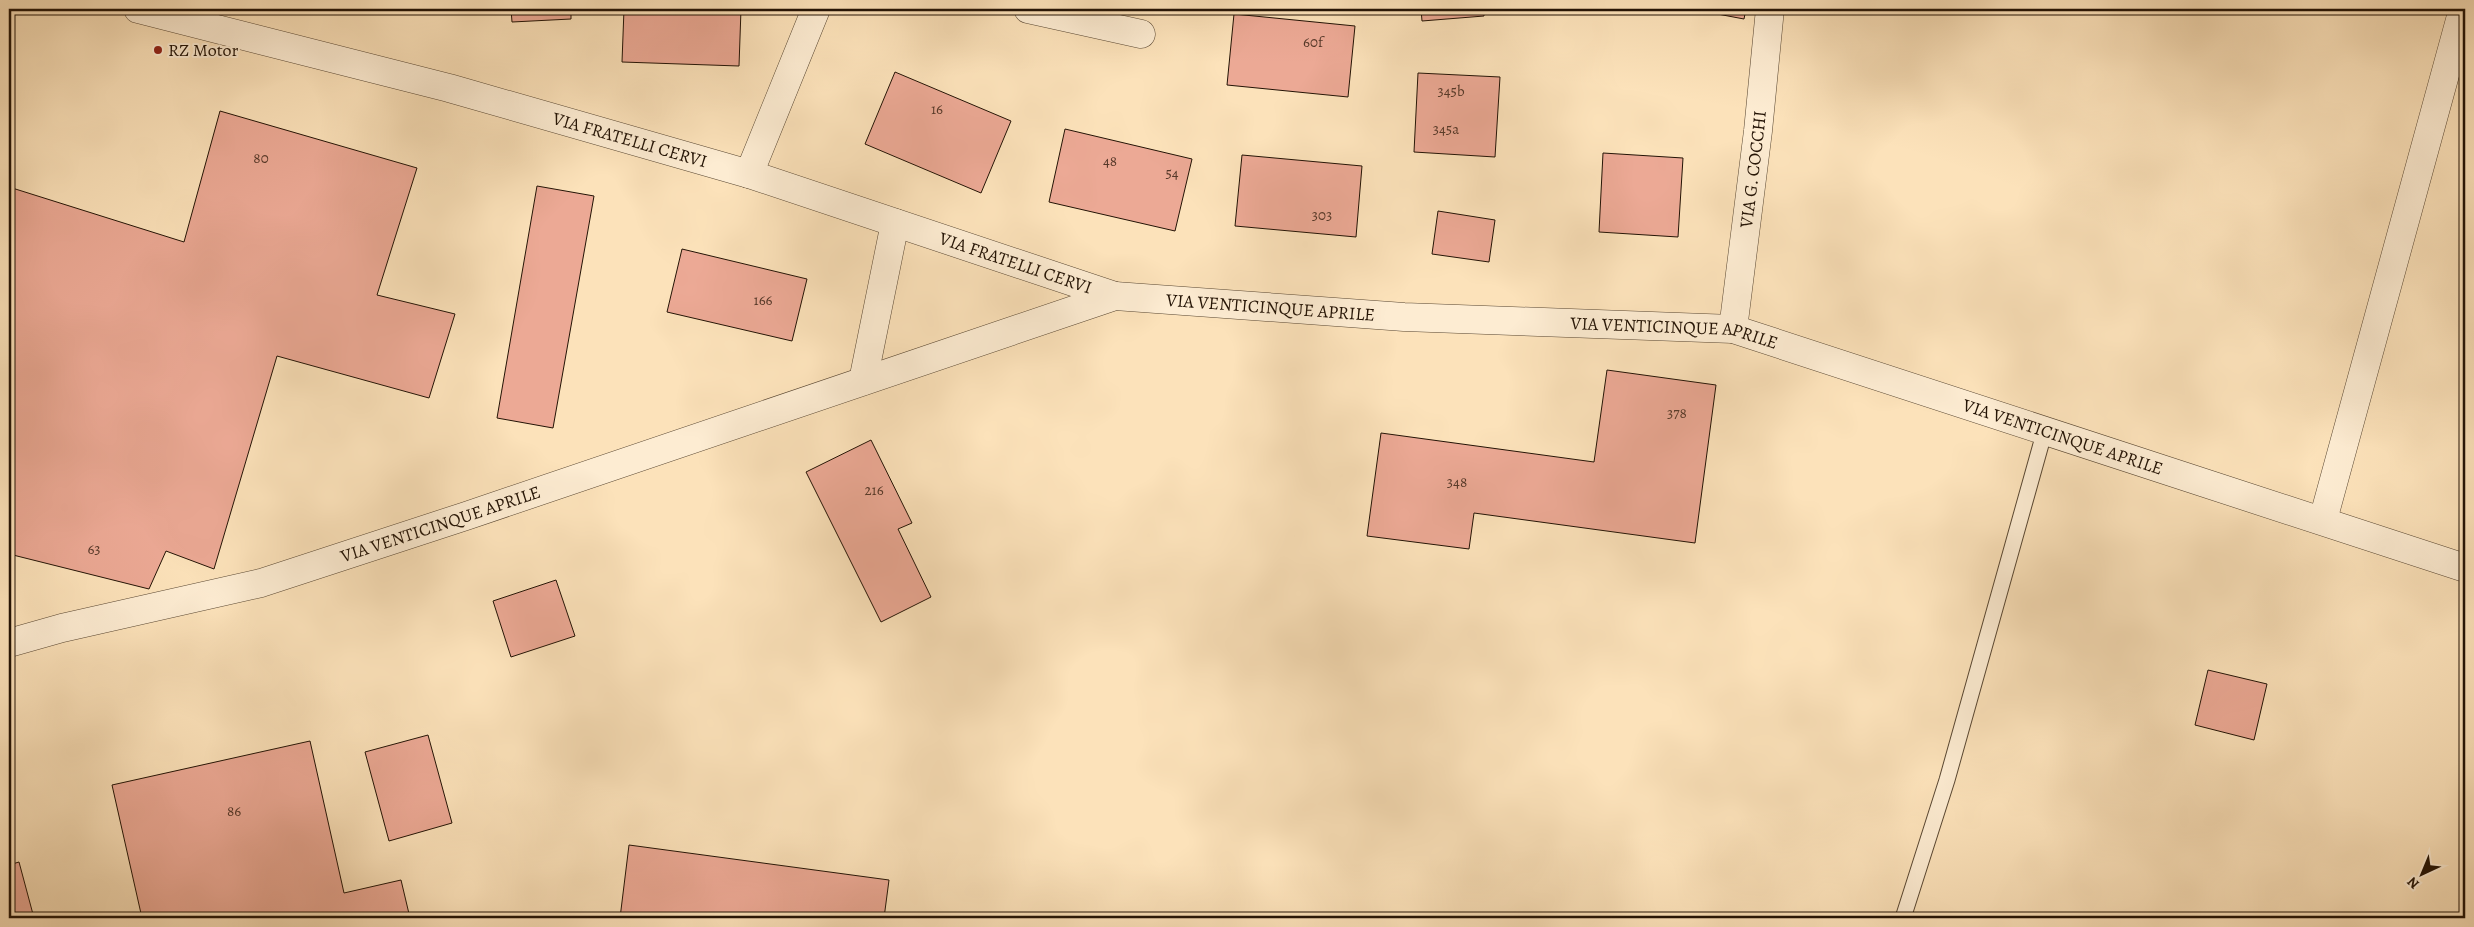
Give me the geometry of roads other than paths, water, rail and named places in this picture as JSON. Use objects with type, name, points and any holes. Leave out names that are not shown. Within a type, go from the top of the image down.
[{"type":"street","name":"VIA FRATELLI CERVI","points":[[138,9],[449,88],[748,174],[1115,296]]},
{"type":"street","points":[[748,174],[816,9]]},
{"type":"street","points":[[1028,9],[1141,34]]},
{"type":"street","name":"VIA G. COCCHI","points":[[1733,329],[1758,131],[1770,9]]},
{"type":"street","points":[[2323,520],[2463,9]]},
{"type":"street","points":[[864,382],[895,223]]},
{"type":"street","name":"VIA VENTICINQUE APRILE","points":[[9,643],[62,628],[261,583],[864,382],[1115,296],[1404,317],[1733,329],[2323,520],[2465,568]]},
{"type":"lane","points":[[1903,918],[1947,780],[2045,430]]},
{"type":"place","name":"RZ Motor","points":[[158,50]]}]
